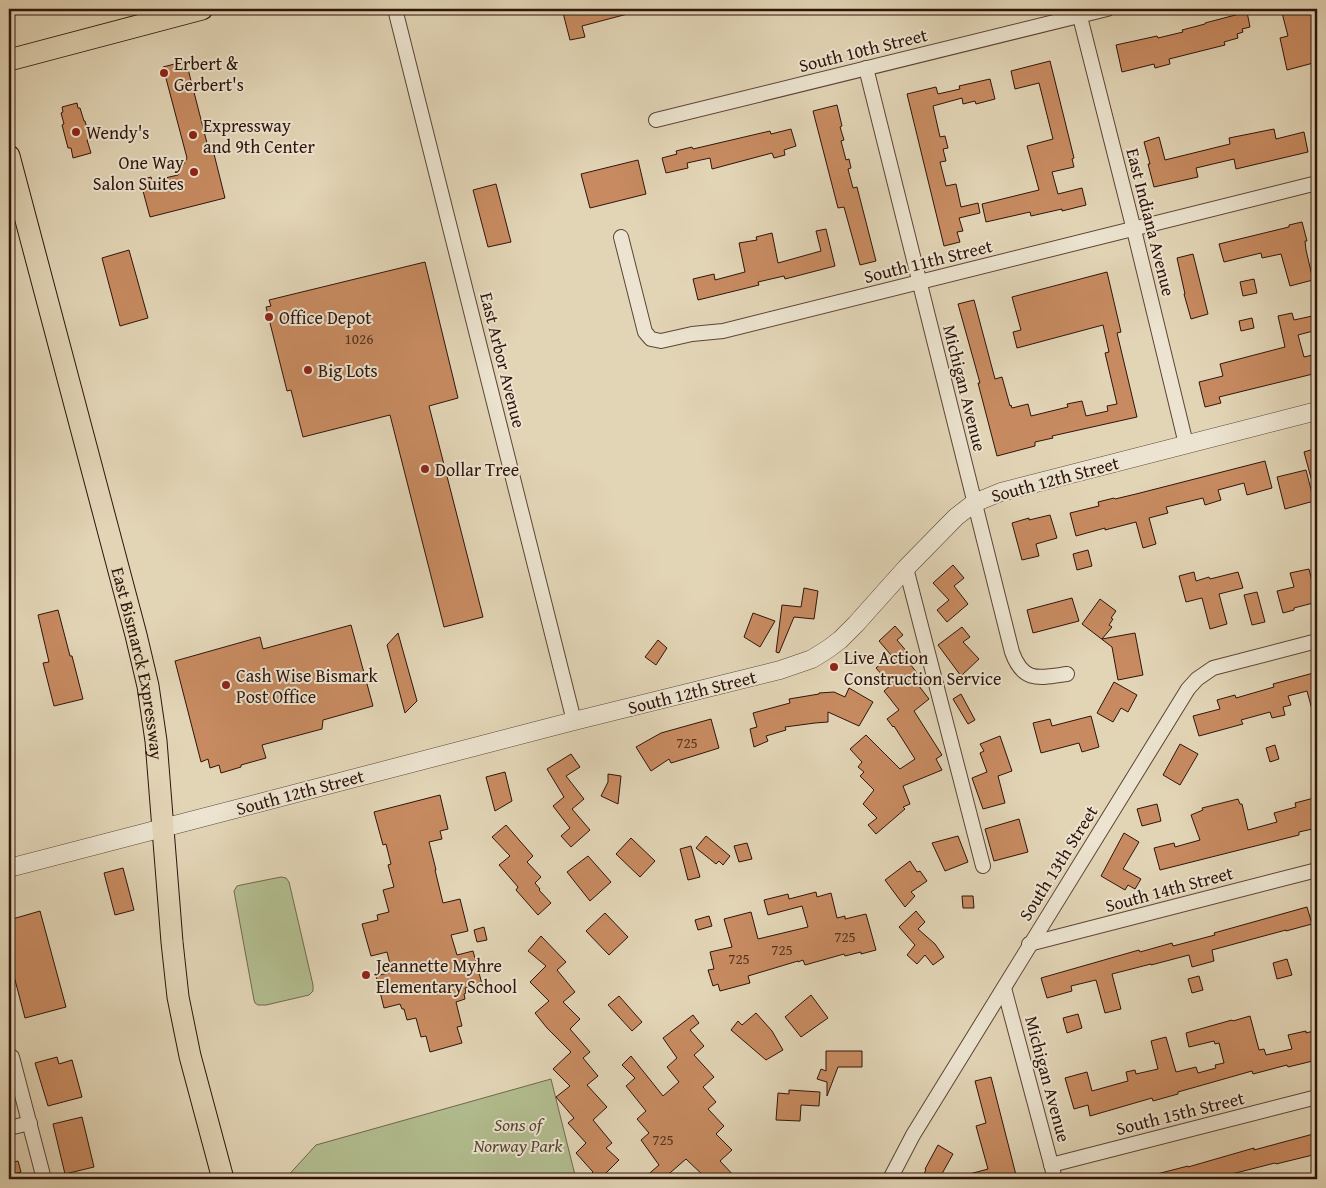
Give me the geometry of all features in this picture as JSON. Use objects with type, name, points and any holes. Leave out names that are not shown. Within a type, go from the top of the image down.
[{"type":"main road","points":[[9,60],[202,9]]},
{"type":"main road","name":"East Bismarck Expressway","points":[[9,156],[141,655],[156,741],[178,997],[190,1056],[223,1179]]},
{"type":"street","name":"East Arbor Avenue","points":[[395,9],[574,721]]},
{"type":"street","name":"South 10th Street","points":[[656,120],[866,68],[1079,12],[1107,9]]},
{"type":"street","name":"East Indiana Avenue","points":[[1079,12],[1186,444]]},
{"type":"street","name":"Michigan Avenue","points":[[866,68],[1012,652],[1015,661],[1028,675],[1047,677],[1067,674]]},
{"type":"street","name":"South 11th Street","points":[[621,237],[645,332],[651,339],[656,341],[692,334],[723,332],[1317,183]]},
{"type":"street","name":"South 12th Street","points":[[9,868],[574,721],[780,670],[812,659],[828,649],[848,632],[906,568],[956,517],[974,502],[1001,492],[1317,411]]},
{"type":"street","points":[[906,568],[983,866]]},
{"type":"street","name":"South 13th Street","points":[[890,1179],[913,1135],[1188,689],[1197,679],[1213,668],[1317,641]]},
{"type":"street","name":"South 14th Street","points":[[1030,944],[1317,870]]},
{"type":"street","name":"Michigan Avenue","points":[[1004,988],[1055,1179]]},
{"type":"street","points":[[12,1057],[44,1179]]},
{"type":"street","name":"South 15th Street","points":[[1051,1165],[1317,1097]]},
{"type":"street","points":[[9,1128],[30,1123]]},
{"type":"green space","points":[[281,877],[286,878],[289,882],[313,991],[309,995],[266,1005],[258,1005],[254,1000],[234,891],[237,886]]},
{"type":"green space","name":"Sons of Norway Park","points":[[551,1079],[576,1179],[285,1179],[316,1145]]},
{"type":"building","points":[[562,9],[635,9],[635,12],[582,26],[585,37],[570,40]]},
{"type":"building","points":[[1281,9],[1317,9],[1317,62],[1287,70],[1280,38],[1288,36]]},
{"type":"building","points":[[1247,12],[1250,27],[1242,29],[1243,32],[1237,34],[1238,38],[1224,42],[1225,45],[1169,59],[1170,64],[1155,68],[1154,64],[1122,72],[1116,45],[1183,32],[1182,30]]},
{"type":"building","name":"Expressway and 9th Center","points":[[186,61],[208,147],[212,146],[225,198],[150,217],[140,180],[151,177],[152,181],[178,175],[187,158],[163,67]]},
{"type":"building","points":[[1050,61],[1074,158],[1072,159],[1074,167],[1052,172],[1058,194],[1082,188],[1086,205],[1031,216],[1030,212],[986,222],[982,204],[1039,190],[1027,146],[1053,139],[1039,83],[1015,89],[1011,71]]},
{"type":"building","points":[[990,79],[995,99],[976,104],[975,101],[963,104],[962,98],[933,106],[940,137],[945,136],[948,148],[943,149],[946,161],[940,162],[946,186],[956,184],[961,207],[978,203],[980,213],[959,218],[963,231],[957,232],[960,242],[944,246],[907,94],[936,87],[938,94],[960,89],[959,86]]},
{"type":"building","name":"Wendy's","points":[[77,103],[85,121],[90,139],[87,140],[91,153],[73,158],[71,148],[68,148],[61,113],[63,112],[62,107]]},
{"type":"building","points":[[837,105],[844,140],[841,141],[846,160],[849,159],[851,168],[848,169],[853,188],[857,187],[876,261],[860,265],[844,207],[838,208],[813,111]]},
{"type":"building","points":[[791,129],[796,146],[784,150],[785,155],[774,158],[772,153],[712,169],[710,158],[687,163],[688,168],[666,173],[662,158],[677,154],[676,151],[692,147],[693,149],[770,131],[771,134]]},
{"type":"building","points":[[1274,129],[1276,139],[1304,132],[1308,152],[1236,169],[1234,159],[1196,168],[1198,177],[1154,187],[1144,142],[1159,137],[1165,160],[1230,144],[1229,138]]},
{"type":"building","points":[[638,160],[646,194],[590,208],[581,174]]},
{"type":"building","points":[[496,184],[511,242],[488,247],[473,190]]},
{"type":"building","points":[[1302,222],[1313,280],[1290,286],[1281,254],[1262,258],[1261,253],[1224,262],[1219,244],[1289,227],[1289,225]]},
{"type":"building","points":[[826,229],[835,266],[785,279],[784,276],[758,282],[759,285],[698,300],[693,279],[714,274],[715,280],[745,272],[739,243],[757,240],[756,237],[772,233],[778,263],[821,251],[816,231]]},
{"type":"building","points":[[129,250],[148,318],[120,326],[102,258]]},
{"type":"building","points":[[1193,254],[1208,314],[1191,319],[1177,258]]},
{"type":"building","points":[[425,262],[458,398],[429,406],[483,617],[444,627],[390,415],[303,437],[291,390],[287,391],[266,307],[271,306],[269,300]]},
{"type":"building","points":[[1107,272],[1121,332],[1117,333],[1137,417],[1052,436],[1053,438],[1035,442],[1035,446],[997,456],[978,383],[980,383],[958,304],[974,300],[995,379],[1002,377],[1012,408],[1028,404],[1031,416],[1068,407],[1067,404],[1082,401],[1086,416],[1108,411],[1107,406],[1117,404],[1105,353],[1109,352],[1103,325],[1017,348],[1013,332],[1021,330],[1012,297]]},
{"type":"building","points":[[1254,279],[1257,293],[1243,296],[1240,282]]},
{"type":"building","points":[[1292,313],[1294,320],[1317,315],[1317,330],[1298,335],[1304,357],[1317,354],[1317,373],[1219,397],[1221,403],[1205,407],[1199,382],[1223,376],[1220,364],[1285,347],[1278,316]]},
{"type":"building","points":[[1252,318],[1254,328],[1241,331],[1239,321]]},
{"type":"building","points":[[1317,448],[1317,488],[1314,489],[1304,452]]},
{"type":"building","points":[[1265,461],[1272,488],[1247,495],[1244,483],[1218,490],[1221,500],[1205,505],[1203,498],[1166,507],[1168,513],[1149,518],[1156,544],[1143,548],[1136,522],[1076,536],[1070,513],[1099,506],[1098,502]]},
{"type":"building","points":[[1306,470],[1314,501],[1285,509],[1277,477]]},
{"type":"building","points":[[1050,515],[1057,538],[1036,544],[1039,556],[1022,560],[1012,523]]},
{"type":"building","points":[[1088,550],[1092,566],[1077,570],[1073,554]]},
{"type":"building","points":[[953,565],[964,578],[954,586],[968,604],[947,622],[937,610],[949,600],[933,583]]},
{"type":"building","points":[[1309,569],[1317,602],[1283,613],[1277,591],[1294,587],[1290,573]]},
{"type":"building","points":[[1194,572],[1196,581],[1238,572],[1243,588],[1219,594],[1227,624],[1210,629],[1202,598],[1186,602],[1179,576]]},
{"type":"building","points":[[804,588],[818,591],[814,619],[794,617],[779,653],[776,652],[782,605],[801,607]]},
{"type":"building","points":[[1257,592],[1265,622],[1252,625],[1244,595]]},
{"type":"building","points":[[1072,598],[1079,621],[1033,633],[1027,610]]},
{"type":"building","points":[[1100,599],[1116,611],[1109,625],[1112,627],[1102,639],[1135,633],[1143,675],[1118,680],[1112,647],[1082,624]]},
{"type":"building","points":[[58,610],[83,699],[54,706],[43,663],[49,662],[38,615]]},
{"type":"building","points":[[753,613],[775,621],[760,647],[744,637]]},
{"type":"building","points":[[351,625],[373,706],[323,720],[322,729],[262,745],[266,758],[241,765],[241,767],[221,773],[219,765],[210,768],[208,759],[201,762],[175,661],[260,637],[263,649]]},
{"type":"building","points":[[895,626],[903,635],[897,640],[908,653],[904,656],[917,673],[912,677],[929,699],[914,711],[942,755],[936,759],[942,770],[903,786],[910,804],[903,807],[905,809],[876,834],[868,825],[877,818],[863,804],[874,790],[860,776],[864,772],[858,767],[862,762],[850,749],[866,735],[900,769],[915,759],[894,726],[887,719],[899,710],[884,691],[891,685],[876,668],[891,655],[879,641]]},
{"type":"building","points":[[962,627],[970,637],[963,642],[979,659],[961,676],[938,645]]},
{"type":"building","points":[[398,633],[417,701],[405,713],[387,645]]},
{"type":"building","points":[[658,640],[667,648],[656,665],[645,657]]},
{"type":"building","points":[[1317,672],[1317,717],[1314,717],[1307,691],[1288,696],[1291,705],[1283,707],[1285,715],[1272,718],[1270,712],[1241,720],[1243,724],[1199,736],[1193,716],[1220,709],[1217,700],[1235,695],[1236,698],[1274,687],[1273,684]]},
{"type":"building","points":[[1114,682],[1137,695],[1128,712],[1121,708],[1113,722],[1097,713]]},
{"type":"building","points":[[849,688],[873,702],[859,726],[828,712],[828,722],[785,727],[786,730],[766,736],[768,741],[754,747],[750,729],[757,727],[753,713],[790,703],[789,699],[819,693],[834,692],[845,697]]},
{"type":"building","points":[[961,694],[975,720],[968,724],[953,699]]},
{"type":"building","points":[[1091,716],[1099,747],[1082,752],[1079,743],[1041,753],[1033,723],[1050,719],[1052,726]]},
{"type":"building","points":[[711,719],[719,748],[671,763],[669,759],[651,771],[636,747],[661,733]]},
{"type":"building","points":[[1000,736],[1012,771],[998,776],[1005,803],[983,809],[972,778],[987,772],[980,753],[984,751],[980,744]]},
{"type":"building","points":[[1180,744],[1198,754],[1180,785],[1163,775]]},
{"type":"building","points":[[1275,745],[1279,759],[1270,762],[1266,748]]},
{"type":"building","points":[[571,754],[580,767],[566,776],[584,799],[572,809],[590,830],[571,847],[561,836],[570,828],[553,806],[564,797],[547,769]]},
{"type":"building","points":[[505,772],[512,801],[495,811],[486,777]]},
{"type":"building","points":[[608,774],[621,776],[618,804],[601,796],[608,782]]},
{"type":"building","points":[[440,795],[448,829],[440,831],[442,839],[429,842],[435,870],[443,903],[460,899],[468,931],[451,935],[457,955],[473,951],[482,984],[465,988],[465,999],[456,1002],[462,1026],[457,1027],[462,1043],[430,1052],[426,1036],[421,1037],[416,1018],[407,1020],[404,1009],[402,1009],[400,1004],[384,1008],[376,976],[392,972],[387,952],[371,956],[362,924],[378,920],[377,915],[389,912],[383,890],[394,887],[388,865],[391,864],[386,844],[383,845],[374,812]]},
{"type":"building","points":[[1314,798],[1317,828],[1299,832],[1299,835],[1160,870],[1154,848],[1174,843],[1175,847],[1200,840],[1191,815],[1203,810],[1202,808],[1238,799],[1240,804],[1242,804],[1248,830],[1277,822],[1274,813],[1296,807],[1295,803]]},
{"type":"building","points":[[1157,804],[1161,821],[1142,826],[1137,809]]},
{"type":"building","points":[[1019,819],[1028,852],[994,861],[985,829]]},
{"type":"building","points":[[506,825],[533,856],[527,862],[541,877],[535,883],[551,903],[538,915],[516,890],[518,887],[499,865],[510,856],[492,837]]},
{"type":"building","points":[[1124,833],[1139,842],[1123,869],[1141,879],[1135,889],[1128,885],[1125,890],[1101,876]]},
{"type":"building","points":[[706,836],[730,856],[723,865],[719,861],[716,864],[696,848]]},
{"type":"building","points":[[958,836],[968,862],[945,871],[932,843]]},
{"type":"building","points":[[631,838],[655,861],[640,877],[616,854]]},
{"type":"building","points":[[747,843],[752,859],[739,862],[734,846]]},
{"type":"building","points":[[691,846],[700,877],[688,880],[680,849]]},
{"type":"building","points":[[588,856],[611,882],[590,901],[567,872]]},
{"type":"building","points":[[910,861],[917,872],[920,871],[927,881],[911,892],[915,896],[905,907],[885,880]]},
{"type":"building","points":[[123,868],[134,910],[115,915],[104,873]]},
{"type":"building","points":[[816,892],[817,897],[831,893],[837,918],[845,916],[845,919],[866,914],[876,950],[845,956],[844,954],[805,965],[803,960],[798,961],[748,976],[750,983],[720,991],[718,984],[713,986],[708,970],[714,969],[710,952],[732,947],[724,919],[751,912],[758,939],[808,927],[802,906],[768,915],[764,900],[788,894],[789,899]]},
{"type":"building","points":[[962,896],[973,896],[974,908],[963,908]]},
{"type":"building","points":[[1307,907],[1312,924],[1212,950],[1214,961],[1192,967],[1189,955],[1112,974],[1121,1009],[1105,1013],[1096,980],[1071,986],[1072,991],[1047,998],[1041,978],[1139,950],[1140,952],[1172,943],[1173,946],[1215,935],[1214,933]]},
{"type":"building","points":[[40,911],[66,1007],[25,1018],[9,957],[9,920]]},
{"type":"building","points":[[916,911],[925,922],[918,929],[935,944],[944,957],[933,965],[925,955],[917,964],[907,955],[915,945],[899,927]]},
{"type":"building","points":[[605,913],[628,937],[609,955],[586,931]]},
{"type":"building","points":[[709,916],[712,926],[698,930],[695,920]]},
{"type":"building","points":[[484,927],[487,940],[477,942],[474,930]]},
{"type":"building","points":[[541,936],[566,962],[557,970],[575,992],[563,1002],[580,1019],[570,1029],[590,1052],[583,1058],[598,1076],[587,1085],[607,1107],[593,1120],[612,1143],[606,1148],[619,1160],[600,1179],[587,1179],[593,1172],[576,1153],[586,1143],[568,1123],[574,1118],[556,1097],[570,1086],[553,1069],[571,1052],[535,1013],[549,1001],[530,982],[546,966],[528,951]]},
{"type":"building","points":[[1287,959],[1292,975],[1277,979],[1273,963]]},
{"type":"building","points":[[1199,976],[1203,990],[1192,993],[1188,979]]},
{"type":"building","points":[[811,995],[828,1018],[801,1037],[785,1017]]},
{"type":"building","points":[[619,996],[642,1022],[632,1031],[608,1005]]},
{"type":"building","points":[[756,1013],[772,1031],[783,1050],[766,1060],[731,1030],[738,1021],[742,1025]]},
{"type":"building","points":[[1078,1014],[1082,1028],[1067,1033],[1063,1018]]},
{"type":"building","points":[[693,1015],[699,1023],[690,1030],[704,1046],[694,1055],[714,1077],[703,1087],[716,1102],[708,1109],[724,1126],[716,1134],[732,1150],[720,1161],[737,1179],[707,1179],[686,1159],[663,1179],[643,1179],[659,1165],[641,1140],[649,1133],[637,1119],[646,1111],[626,1086],[635,1078],[622,1065],[631,1056],[663,1096],[679,1082],[667,1067],[677,1058],[663,1038]]},
{"type":"building","points":[[1250,1016],[1259,1050],[1264,1049],[1266,1055],[1292,1049],[1288,1035],[1317,1030],[1317,1060],[1288,1067],[1287,1065],[1253,1074],[1252,1071],[1153,1101],[1152,1098],[1090,1116],[1088,1105],[1074,1109],[1065,1078],[1087,1072],[1092,1091],[1128,1081],[1126,1072],[1135,1070],[1136,1074],[1158,1069],[1151,1041],[1166,1037],[1176,1072],[1196,1067],[1198,1073],[1216,1068],[1215,1065],[1224,1063],[1219,1043],[1215,1044],[1214,1041],[1189,1047],[1186,1033]]},
{"type":"building","points":[[826,1051],[862,1051],[862,1067],[838,1067],[827,1096],[827,1082],[817,1079],[821,1069],[826,1071]]},
{"type":"building","points":[[57,1057],[59,1064],[72,1060],[82,1097],[48,1106],[35,1063]]},
{"type":"building","points":[[991,1077],[1017,1179],[963,1179],[962,1176],[988,1169],[976,1126],[986,1123],[975,1081]]},
{"type":"building","points":[[789,1090],[820,1092],[819,1106],[801,1105],[800,1121],[776,1120],[778,1093],[789,1094]]},
{"type":"building","points":[[82,1117],[94,1167],[65,1174],[53,1124]]},
{"type":"building","points":[[1317,1133],[1317,1154],[1224,1176],[1225,1179],[1150,1179],[1149,1176],[1254,1148],[1254,1150]]},
{"type":"building","points":[[938,1145],[953,1154],[939,1179],[921,1179],[925,1169]]},
{"type":"building","points":[[18,1161],[21,1172],[9,1175],[9,1163]]},
{"type":"place","name":"Erbert & Gerbert's","points":[[164,73]]},
{"type":"place","name":"Wendy's","points":[[76,132]]},
{"type":"place","name":"Expressway and 9th Center","points":[[193,135]]},
{"type":"place","name":"One Way Salon Suites","points":[[194,172]]},
{"type":"place","name":"Office Depot","points":[[269,317]]},
{"type":"place","name":"Big Lots","points":[[308,370]]},
{"type":"place","name":"Dollar Tree","points":[[425,469]]},
{"type":"place","name":"Live Action Construction Service","points":[[834,667]]},
{"type":"place","name":"Cash Wise Bismark Post Office","points":[[226,685]]},
{"type":"place","name":"Jeannette Myhre Elementary School","points":[[366,975]]}]
